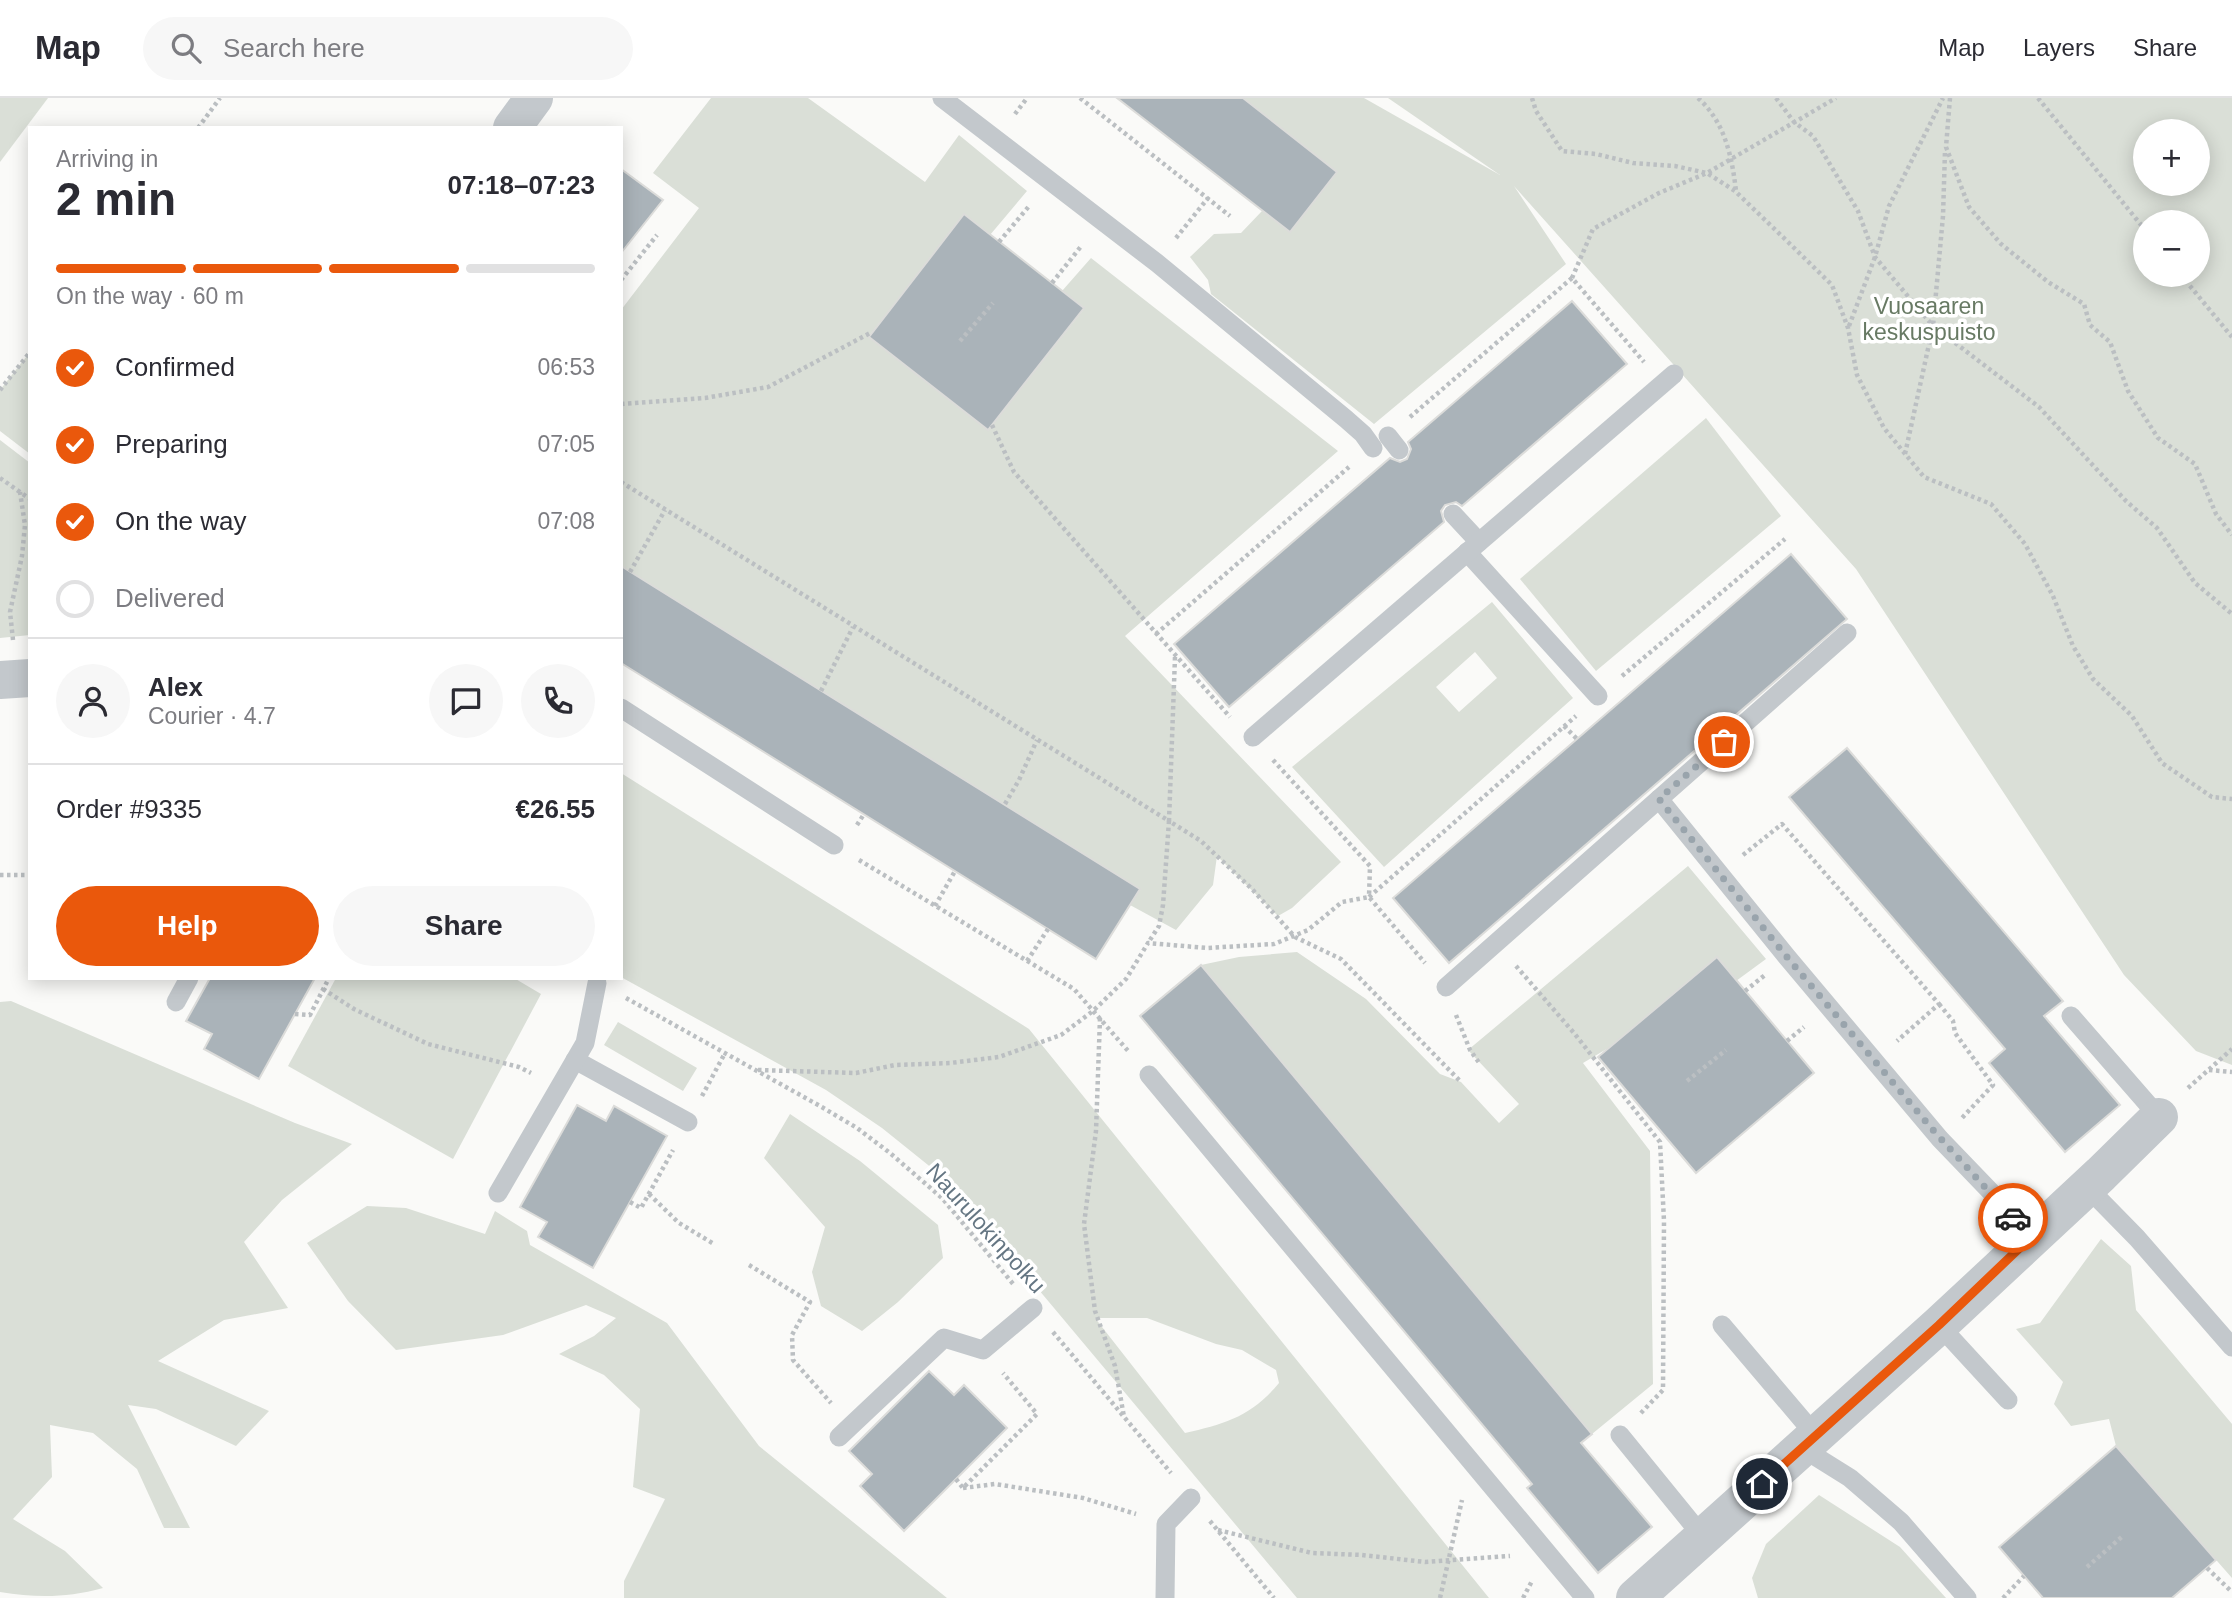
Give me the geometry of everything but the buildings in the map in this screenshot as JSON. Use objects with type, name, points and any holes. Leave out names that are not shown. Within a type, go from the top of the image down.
[{"type":"street","points":[[513,126],[534,98]]},
{"type":"street","points":[[1635,1598],[1939,1325],[2159,1117]]},
{"type":"lane","points":[[942,98],[1157,262],[1363,434],[1386,445]]},
{"type":"lane","points":[[1253,737],[1674,374]]},
{"type":"lane","points":[[1453,514],[1473,547],[1598,696]]},
{"type":"lane","points":[[1446,987],[1847,633]]},
{"type":"lane","points":[[623,709],[834,845]]},
{"type":"lane","points":[[1659,799],[1940,1139],[2030,1238]]},
{"type":"lane","points":[[176,1002],[188,980]]},
{"type":"lane","points":[[498,1193],[585,1043],[597,983]]},
{"type":"lane","points":[[2071,1016],[2159,1117]]},
{"type":"lane","points":[[575,1060],[688,1122]]},
{"type":"lane","points":[[1149,1075],[1585,1598]]},
{"type":"lane","points":[[2087,1187],[2137,1238],[2232,1347]]},
{"type":"lane","points":[[846,1431],[944,1338],[983,1350],[1033,1308]]},
{"type":"lane","points":[[1721,1325],[1809,1442],[1901,1522],[1966,1598]]},
{"type":"lane","points":[[1939,1325],[2008,1399]]},
{"type":"lane","points":[[1620,1435],[1703,1537]]},
{"type":"lane","points":[[1165,1598],[1166,1524],[1191,1498]]},
{"type":"path","points":[[199,126],[220,98]]},
{"type":"path","points":[[1080,98],[1230,216]]},
{"type":"path","points":[[1532,98],[1536,111],[1562,150],[1707,173],[1736,192],[1832,285],[1848,328],[1857,375],[1884,428],[1924,477],[1991,504],[2025,544],[2053,596],[2073,646],[2093,680],[2132,716],[2162,763],[2212,797],[2232,799]]},
{"type":"path","points":[[1698,98],[1717,120],[1732,159],[1736,192]]},
{"type":"path","points":[[1776,98],[1794,122],[1813,136],[1858,211],[1875,257],[1933,326],[2039,407],[2126,501],[2157,528],[2195,583],[2232,614]]},
{"type":"path","points":[[1572,278],[1593,229],[1659,193],[1707,173],[1836,98]]},
{"type":"path","points":[[1848,328],[1875,257],[1889,206],[1943,98]]},
{"type":"path","points":[[1905,454],[1933,326],[1943,216],[1945,146],[1951,98]]},
{"type":"path","points":[[2038,98],[2133,214]]},
{"type":"path","points":[[1945,146],[1969,207],[2001,244],[2048,282],[2084,304],[2090,325],[2110,342],[2128,391],[2158,438],[2195,464],[2216,514],[2232,535]]},
{"type":"path","points":[[999,242],[1051,181]]},
{"type":"path","points":[[1157,262],[1208,198]]},
{"type":"path","points":[[1052,283],[1102,220]]},
{"type":"path","points":[[623,278],[657,235]]},
{"type":"path","points":[[2191,287],[2232,337]]},
{"type":"path","points":[[960,341],[993,303]]},
{"type":"path","points":[[623,404],[705,398],[768,387],[872,332]]},
{"type":"path","points":[[0,390],[28,355]]},
{"type":"path","points":[[992,425],[1014,472],[1224,712],[1253,737],[1370,866],[1369,897],[1446,987],[1470,1050],[1480,1064]]},
{"type":"path","points":[[0,478],[28,498]]},
{"type":"path","points":[[623,483],[1209,848],[1252,888],[1295,937],[1341,959],[1461,1082]]},
{"type":"path","points":[[14,668],[10,612],[22,556],[25,525],[20,492]]},
{"type":"path","points":[[630,572],[665,510]]},
{"type":"path","points":[[821,691],[853,627]]},
{"type":"path","points":[[757,1070],[856,1073],[895,1065],[950,1063],[999,1057],[1061,1035],[1093,1011],[1126,979],[1159,926],[1163,905],[1175,656]]},
{"type":"path","points":[[1564,726],[1577,739]]},
{"type":"path","points":[[1005,804],[1037,740]]},
{"type":"path","points":[[1720,873],[1782,824],[1939,1004],[1953,1021],[1955,1033],[1993,1085],[1940,1139]]},
{"type":"path","points":[[834,845],[1074,989],[1149,1075]]},
{"type":"path","points":[[935,906],[955,871]]},
{"type":"path","points":[[0,875],[28,875]]},
{"type":"path","points":[[1148,943],[1207,948],[1274,944],[1308,930],[1342,902],[1369,897]]},
{"type":"path","points":[[1027,961],[1048,929]]},
{"type":"path","points":[[1496,943],[1645,1117],[1660,1142],[1664,1221],[1663,1390],[1620,1435]]},
{"type":"path","points":[[295,1014],[310,1015],[328,980]]},
{"type":"path","name":"Naurulokinpolku","points":[[597,983],[857,1128],[942,1198],[1274,1598]]},
{"type":"path","points":[[323,989],[354,1009],[428,1044],[519,1067],[559,1088]]},
{"type":"path","points":[[1875,1060],[1939,1004]]},
{"type":"path","points":[[1100,1018],[1096,1131],[1084,1224],[1096,1311],[1115,1366],[1124,1418]]},
{"type":"path","points":[[2159,1117],[2232,1049]]},
{"type":"path","points":[[1687,1081],[1726,1050]]},
{"type":"path","points":[[2209,1070],[2232,1072]]},
{"type":"path","points":[[649,1194],[679,1223],[713,1244]]},
{"type":"path","points":[[749,1265],[810,1302],[792,1335],[793,1360],[846,1431]]},
{"type":"path","points":[[963,1488],[1037,1414],[983,1350]]},
{"type":"path","points":[[1440,1598],[1472,1462]]},
{"type":"path","points":[[956,1479],[963,1488]]},
{"type":"path","points":[[963,1488],[995,1484],[1083,1498],[1116,1506],[1166,1524]]},
{"type":"path","points":[[1217,1530],[1312,1553],[1425,1562],[1547,1552]]},
{"type":"path","points":[[2087,1567],[2124,1535]]},
{"type":"path","points":[[2207,1568],[2232,1592]]},
{"type":"path","points":[[2003,1598],[2024,1576]]},
{"type":"green space","points":[[0,98],[48,98],[0,162]]},
{"type":"green space","points":[[711,98],[808,98],[925,182],[959,135],[1027,191],[990,235],[964,215],[869,336],[988,430],[1084,309],[1062,291],[1091,258],[1338,451],[1125,636],[1341,862],[1292,908],[1278,916],[1217,856],[1213,885],[1176,930],[1130,905],[1140,889],[623,567],[623,307],[699,208],[653,173]]},
{"type":"green space","name":"Vuosaaren keskuspuisto","points":[[1243,98],[1364,98],[1500,175],[1388,98],[2232,98],[2232,1065],[2196,1051],[2124,975],[1856,569],[1514,186],[1566,264],[1374,424],[1211,294],[1208,280],[1190,257],[1214,234],[1241,233],[1262,211],[1290,232],[1337,172]]},
{"type":"green space","points":[[28,355],[28,452],[0,431],[0,390]]},
{"type":"green space","points":[[1706,418],[1781,516],[1596,671],[1520,579]]},
{"type":"green space","points":[[0,440],[28,461],[28,635],[0,638]]},
{"type":"green space","points":[[1492,602],[1573,698],[1384,867],[1292,767]],"holes":[[[1475,652],[1497,678],[1459,712],[1436,687]]]},
{"type":"green space","points":[[623,774],[1029,1029],[1489,1598],[1297,1598],[992,1234],[933,1169],[882,1128],[826,1090],[623,978]],"holes":[[[1095,1318],[1147,1318],[1216,1344],[1242,1350],[1276,1370],[1279,1383],[1259,1403],[1237,1417],[1185,1433]]]},
{"type":"green space","points":[[1688,866],[1766,959],[1736,981],[1716,958],[1610,1047],[1583,1063],[1650,1151],[1653,1384],[1592,1434],[1201,965],[1239,957],[1297,952],[1366,999],[1440,1074],[1461,1082],[1499,1123],[1519,1104],[1468,1050]]},
{"type":"green space","points":[[335,980],[517,980],[541,994],[453,1159],[288,1066]]},
{"type":"green space","points":[[11,1001],[295,1123],[352,1144],[282,1200],[244,1242],[288,1308],[224,1320],[158,1361],[269,1411],[236,1446],[156,1409],[128,1405],[190,1528],[164,1528],[137,1469],[93,1433],[50,1425],[52,1477],[13,1519],[65,1551],[103,1588],[64,1595],[39,1596],[0,1592],[0,1002]]},
{"type":"green space","points":[[618,1022],[697,1068],[683,1091],[604,1045]]},
{"type":"green space","points":[[790,1114],[860,1161],[938,1225],[943,1258],[898,1302],[862,1331],[821,1306],[812,1272],[825,1227],[764,1158]]},
{"type":"green space","points":[[367,1206],[406,1208],[485,1234],[495,1211],[527,1231],[530,1245],[667,1323],[759,1446],[947,1598],[624,1598],[624,1581],[665,1499],[633,1487],[640,1409],[604,1375],[559,1354],[594,1336],[616,1318],[586,1305],[503,1335],[396,1350],[348,1301],[307,1243]]},
{"type":"green space","points":[[2101,1239],[2131,1266],[2136,1310],[2232,1424],[2232,1578],[2116,1446],[2109,1419],[2071,1426],[2054,1404],[2063,1382],[2016,1329],[2040,1323]]},
{"type":"green space","points":[[1819,1495],[1900,1547],[1946,1598],[1758,1598],[1752,1578],[1766,1544]]},
{"type":"way so far","points":[[1724,742],[1659,799],[1940,1139],[2013,1218]]},
{"type":"route","points":[[1762,1484],[1939,1325],[2030,1238],[2013,1218]]}]
